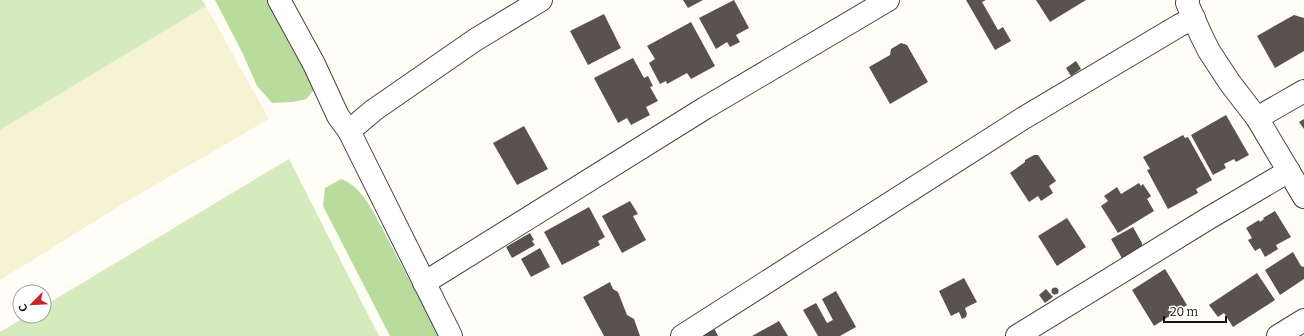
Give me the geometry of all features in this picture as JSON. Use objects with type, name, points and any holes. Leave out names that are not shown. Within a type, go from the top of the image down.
[{"type":"street","points":[[279,0],[314,64],[338,116],[349,131],[451,336]]},
{"type":"street","points":[[349,131],[374,110],[455,54],[541,0]]},
{"type":"street","points":[[424,283],[705,108],[888,0]]},
{"type":"street","points":[[682,336],[1022,119],[1191,9],[1209,51],[1230,83],[1257,118],[1304,197]]},
{"type":"street","points":[[1257,118],[1304,91]]},
{"type":"street","points":[[1017,336],[1202,222],[1289,171]]},
{"type":"street","points":[[1278,336],[1304,320]]},
{"type":"shaded area","points":[[206,6],[269,119],[126,202],[0,280],[0,130]]},
{"type":"green space","points":[[0,0],[202,0],[206,6],[0,130]]},
{"type":"green space","points":[[215,0],[271,0],[309,73],[314,90],[306,99],[293,102],[272,103],[257,86],[242,52]]},
{"type":"green space","points":[[289,159],[379,336],[0,336],[0,332],[14,324],[52,324],[52,301]]},
{"type":"green space","points":[[341,179],[356,188],[371,207],[439,336],[390,336],[323,206],[325,188]]},
{"type":"building","points":[[683,0],[703,0],[688,8]]},
{"type":"building","points":[[734,0],[749,28],[736,35],[740,42],[730,47],[727,42],[716,49],[699,18]]},
{"type":"building","points":[[966,0],[986,0],[982,2],[998,30],[1003,27],[1011,41],[995,50]]},
{"type":"building","points":[[1036,0],[1086,0],[1050,22]]},
{"type":"building","points":[[604,14],[621,48],[588,65],[570,31]]},
{"type":"building","points":[[1294,15],[1304,18],[1304,51],[1275,68],[1257,36]]},
{"type":"building","points":[[691,22],[715,66],[691,79],[687,73],[667,84],[666,81],[660,84],[649,63],[655,59],[647,46]]},
{"type":"building","points":[[901,43],[907,45],[928,82],[890,104],[869,67],[890,55],[891,49]]},
{"type":"building","points":[[633,58],[644,78],[648,76],[653,86],[650,87],[658,101],[646,107],[650,115],[631,125],[627,118],[618,123],[594,78]]},
{"type":"building","points":[[1076,61],[1081,69],[1071,76],[1066,68]]},
{"type":"building","points":[[1226,115],[1249,155],[1236,162],[1234,159],[1224,164],[1226,168],[1213,175],[1191,135]]},
{"type":"building","points":[[1304,119],[1304,129],[1299,122]]},
{"type":"building","points":[[524,126],[548,169],[517,185],[493,143]]},
{"type":"building","points":[[1183,135],[1185,138],[1188,137],[1212,180],[1196,189],[1198,193],[1168,209],[1147,170],[1150,169],[1143,157]]},
{"type":"building","points":[[1034,155],[1038,155],[1056,181],[1049,186],[1053,193],[1041,201],[1038,196],[1029,202],[1010,173],[1025,162],[1025,160]]},
{"type":"building","points":[[1139,183],[1141,186],[1143,184],[1151,196],[1147,199],[1154,211],[1118,233],[1101,206],[1108,201],[1104,196],[1117,187],[1121,194]]},
{"type":"building","points":[[630,201],[638,214],[633,216],[646,240],[622,253],[602,216]]},
{"type":"building","points":[[589,207],[605,237],[598,241],[600,245],[562,265],[544,232]]},
{"type":"building","points":[[1275,211],[1291,237],[1276,245],[1278,249],[1265,257],[1260,248],[1255,251],[1248,240],[1252,238],[1246,228],[1259,220],[1260,222],[1264,219],[1263,218]]},
{"type":"building","points":[[1067,218],[1086,247],[1057,266],[1038,236]]},
{"type":"building","points":[[1133,227],[1142,243],[1142,250],[1123,260],[1111,239]]},
{"type":"building","points":[[530,233],[534,240],[532,241],[535,245],[512,258],[506,247]]},
{"type":"building","points":[[540,248],[550,267],[531,277],[521,259]]},
{"type":"building","points":[[1293,252],[1301,266],[1304,267],[1304,279],[1280,295],[1265,270]]},
{"type":"building","points":[[1165,269],[1187,305],[1154,326],[1132,290]]},
{"type":"building","points":[[1257,273],[1275,300],[1233,327],[1224,313],[1218,317],[1209,305]]},
{"type":"building","points":[[964,278],[977,302],[965,308],[967,314],[966,317],[962,319],[959,312],[951,316],[939,291]]},
{"type":"building","points":[[610,282],[613,289],[618,292],[627,315],[634,319],[640,336],[604,336],[583,297]]},
{"type":"building","points":[[1055,288],[1058,291],[1055,294],[1052,291]]},
{"type":"building","points":[[1046,289],[1053,297],[1045,303],[1039,295]]},
{"type":"building","points":[[836,291],[856,327],[840,336],[818,336],[803,310],[816,303],[827,323],[833,320],[822,299]]},
{"type":"building","points":[[779,321],[788,336],[752,336]]},
{"type":"building","points":[[714,328],[718,336],[701,336]]}]
